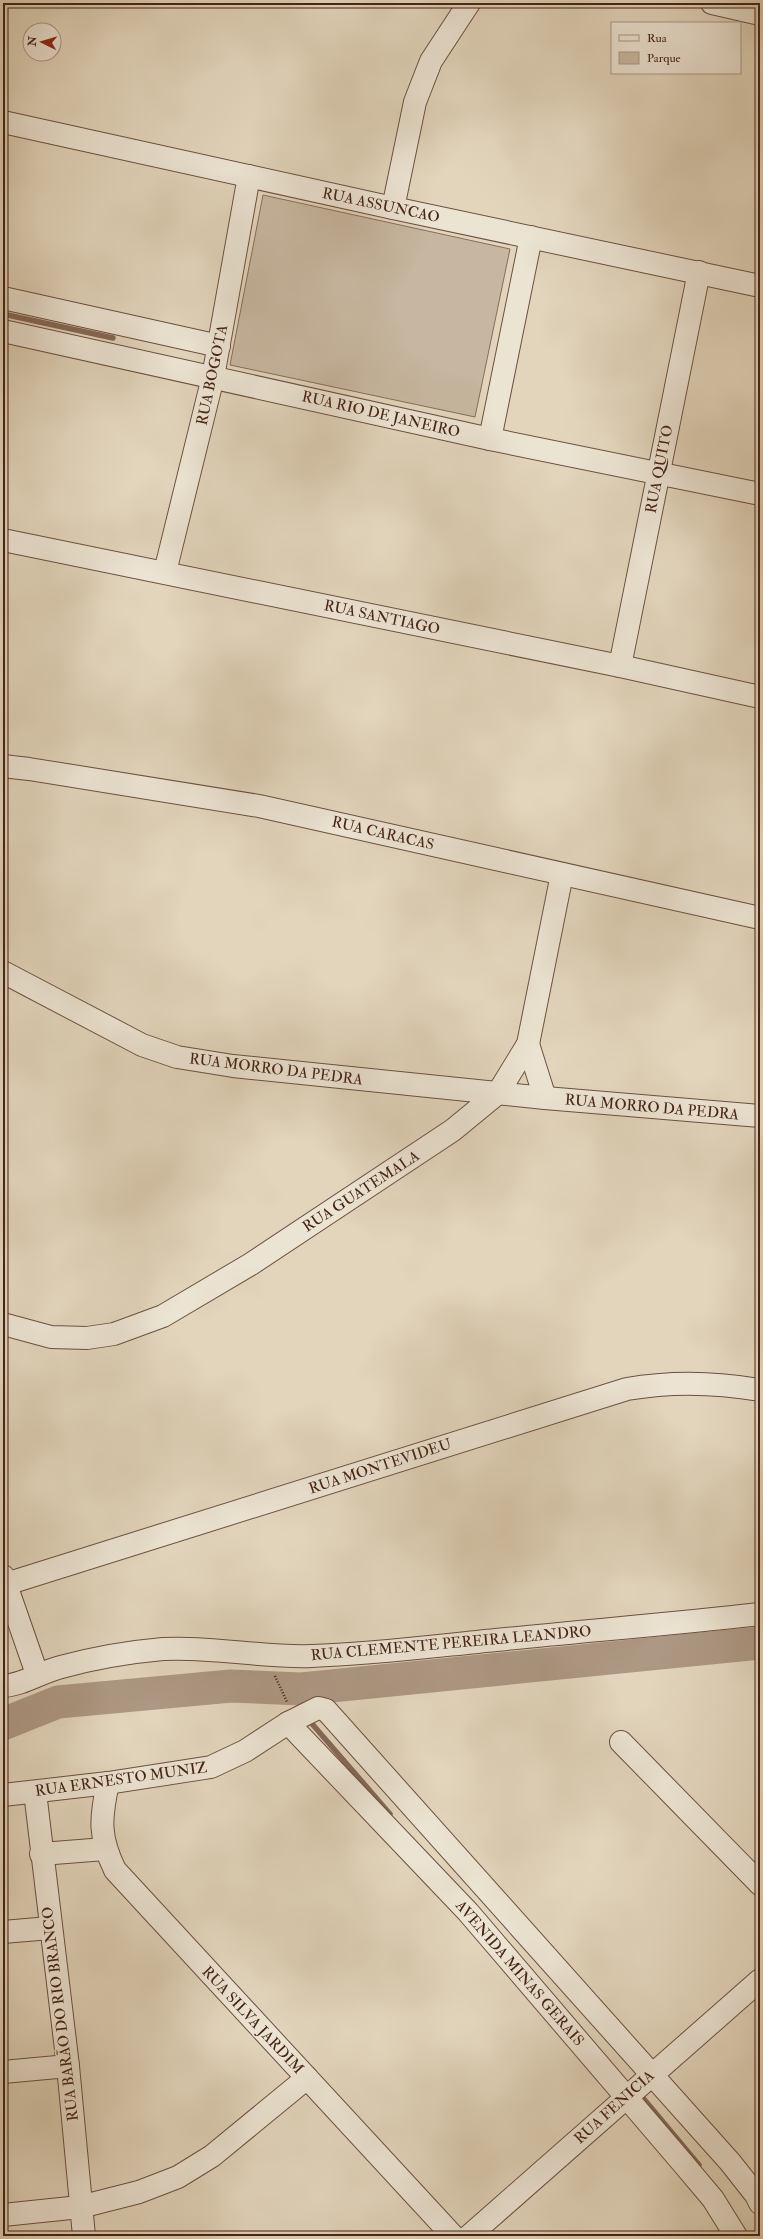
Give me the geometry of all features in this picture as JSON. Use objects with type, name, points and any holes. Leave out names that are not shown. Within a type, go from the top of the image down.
[{"type":"street","points":[[393,208],[415,102],[431,61],[469,3]]},
{"type":"street","points":[[712,3],[760,14]]},
{"type":"street","name":"RUA ASSUNCAO","points":[[3,122],[393,208],[760,286]]},
{"type":"street","name":"RUA BOGOTA","points":[[165,572],[213,377],[249,176]]},
{"type":"street","points":[[490,438],[531,237]]},
{"type":"street","name":"RUA QUITO","points":[[620,666],[699,272]]},
{"type":"street","points":[[3,298],[219,346]]},
{"type":"street","name":"RUA RIO DE JANEIRO","points":[[3,331],[490,438],[760,494]]},
{"type":"street","name":"RUA SANTIAGO","points":[[3,540],[620,666],[760,697]]},
{"type":"street","name":"RUA CARACAS","points":[[3,766],[29,768],[259,806],[395,835],[760,918]]},
{"type":"street","name":"RUA GUATEMALA","points":[[3,1324],[51,1337],[87,1338],[114,1334],[163,1316],[251,1264],[453,1130],[498,1093],[528,1044],[562,874]]},
{"type":"street","name":"RUA MORRO DA PEDRA","points":[[3,972],[142,1045],[177,1057],[233,1066],[545,1098],[760,1116]]},
{"type":"street","name":"RUA MORRO DA PEDRA","points":[[528,1044],[545,1098]]},
{"type":"street","name":"RUA MONTEVIDEU","points":[[5,1580],[626,1389],[655,1384],[692,1382],[725,1384],[760,1390]]},
{"type":"street","points":[[5,1580],[36,1674]]},
{"type":"street","name":"RUA CLEMENTE PEREIRA LEANDRO","points":[[3,1686],[12,1686],[36,1674],[62,1666],[116,1655],[162,1650],[192,1648],[264,1655],[311,1657],[387,1652],[760,1614]]},
{"type":"street","name":"RUA ERNESTO MUNIZ","points":[[3,1796],[108,1783],[211,1767],[245,1751],[292,1715],[318,1708]]},
{"type":"street","name":"AVENIDA MINAS GERAIS","points":[[318,1708],[326,1710],[640,2085],[736,2236]]},
{"type":"street","name":"AVENIDA MINAS GERAIS","points":[[292,1715],[468,1912],[640,2085],[730,2162],[756,2194],[760,2203]]},
{"type":"street","points":[[621,1742],[760,1884]]},
{"type":"street","name":"RUA SILVA JARDIM","points":[[108,1783],[104,1805],[103,1829],[105,1849],[115,1870],[453,2236]]},
{"type":"street","name":"RUA BARÃO DO RIO BRANCO","points":[[35,1792],[50,1928],[68,2066],[80,2207],[84,2236]]},
{"type":"street","points":[[42,1854],[105,1849]]},
{"type":"street","points":[[3,1932],[50,1928]]},
{"type":"street","name":"RUA FENICIA","points":[[469,2236],[760,1980]]},
{"type":"street","points":[[3,2072],[68,2066]]},
{"type":"street","points":[[3,2215],[80,2207],[139,2192],[178,2177],[212,2156],[307,2078]]},
{"type":"path","points":[[272,1671],[292,1715]]},
{"type":"green space","points":[[263,195],[510,249],[475,417],[230,365]]},
{"type":"waterway","points":[[3,314],[113,338]]},
{"type":"waterway","points":[[3,1724],[58,1702],[231,1686],[301,1689],[760,1643]]},
{"type":"waterway","points":[[301,1689],[306,1709]]},
{"type":"waterway","points":[[307,1718],[390,1814]]},
{"type":"waterway","points":[[638,2092],[699,2165]]}]
